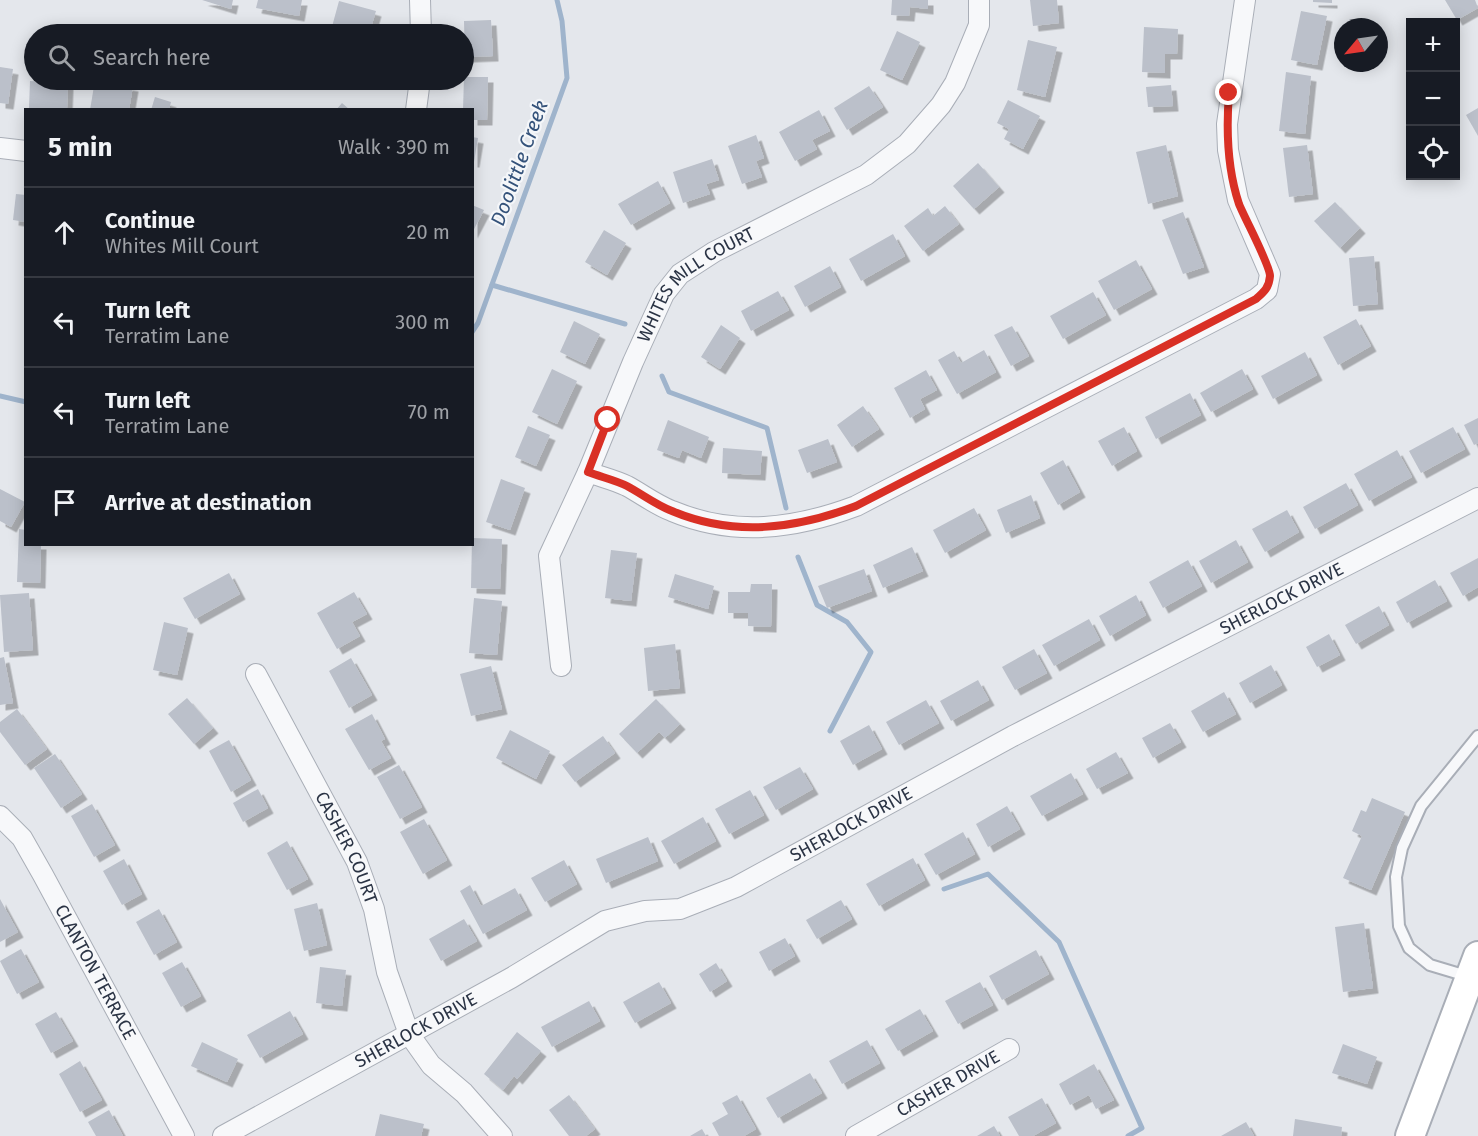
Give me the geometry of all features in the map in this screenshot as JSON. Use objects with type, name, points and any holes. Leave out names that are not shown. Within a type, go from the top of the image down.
[{"type":"main road","points":[[1410,1136],[1474,967]]},
{"type":"street","points":[[420,0],[421,24]]},
{"type":"street","name":"WHITES MILL COURT","points":[[561,666],[549,556],[588,472],[633,362],[664,294],[680,274],[714,252],[866,175],[907,144],[941,105],[959,75],[979,25],[979,0]]},
{"type":"street","points":[[588,472],[626,485],[670,511],[719,525],[771,528],[821,519],[856,506],[1256,299],[1267,290],[1270,274],[1238,200],[1228,150],[1229,93],[1245,0]]},
{"type":"street","points":[[416,108],[419,90]]},
{"type":"street","points":[[0,148],[24,151]]},
{"type":"street","name":"SHERLOCK DRIVE","points":[[223,1136],[511,978],[605,921],[645,911],[680,909],[736,886],[1013,736],[1478,498]]},
{"type":"street","name":"CASHER COURT","points":[[256,674],[357,862],[374,909],[387,972],[409,1034]]},
{"type":"street","name":"CLANTON TERRACE","points":[[0,816],[22,838],[44,875],[184,1136]]},
{"type":"street","points":[[409,1034],[431,1065],[464,1093],[502,1136]]},
{"type":"street","name":"CASHER DRIVE","points":[[856,1136],[1009,1048]]},
{"type":"lane","points":[[1474,967],[1430,965],[1409,948],[1399,926],[1396,877],[1402,848],[1421,806],[1478,736]]},
{"type":"building","points":[[202,0],[233,0],[231,9]]},
{"type":"building","points":[[258,0],[302,0],[299,16],[256,8]]},
{"type":"building","points":[[892,0],[928,0],[928,9],[910,7],[909,16],[891,15]]},
{"type":"building","points":[[1030,0],[1057,0],[1059,23],[1033,26]]},
{"type":"building","points":[[1313,0],[1332,0],[1332,3],[1313,2]]},
{"type":"building","points":[[1445,0],[1475,0],[1478,8],[1460,18],[1456,18]]},
{"type":"building","points":[[339,1],[376,11],[372,24],[333,24]]},
{"type":"building","points":[[1301,11],[1327,16],[1317,65],[1291,60]]},
{"type":"building","points":[[491,20],[493,56],[474,57],[474,24],[464,24],[464,21]]},
{"type":"building","points":[[1144,27],[1178,29],[1177,54],[1165,54],[1165,73],[1142,72]]},
{"type":"building","points":[[897,31],[920,42],[902,80],[880,70]]},
{"type":"building","points":[[1028,40],[1057,47],[1045,97],[1017,90]]},
{"type":"building","points":[[0,67],[13,69],[8,104],[0,103]]},
{"type":"building","points":[[1286,72],[1311,76],[1305,134],[1279,131]]},
{"type":"building","points":[[474,77],[488,77],[487,120],[474,120],[474,108],[463,108],[464,90],[474,90]]},
{"type":"building","points":[[1171,85],[1173,106],[1148,107],[1146,87]]},
{"type":"building","points":[[869,86],[883,107],[847,130],[834,108]]},
{"type":"building","points":[[30,90],[68,90],[67,108],[29,108]]},
{"type":"building","points":[[93,90],[132,90],[129,108],[90,108]]},
{"type":"building","points":[[155,97],[171,102],[170,108],[152,108]]},
{"type":"building","points":[[1008,100],[1040,116],[1023,149],[1004,139],[1009,129],[997,123]]},
{"type":"building","points":[[342,103],[348,108],[338,108]]},
{"type":"building","points":[[1478,108],[1478,136],[1466,115]]},
{"type":"building","points":[[819,110],[830,131],[812,140],[817,149],[795,161],[779,132]]},
{"type":"building","points":[[756,135],[764,158],[756,161],[762,177],[742,184],[728,146]]},
{"type":"building","points":[[474,137],[478,138],[474,162]]},
{"type":"building","points":[[1166,145],[1178,196],[1148,204],[1136,152]]},
{"type":"building","points":[[1307,145],[1313,194],[1289,197],[1283,148]]},
{"type":"building","points":[[712,159],[719,180],[706,184],[710,194],[683,203],[673,172]]},
{"type":"building","points":[[978,163],[999,187],[974,209],[953,186]]},
{"type":"building","points":[[658,181],[670,203],[631,225],[618,204]]},
{"type":"building","points":[[16,194],[24,195],[24,222],[13,220]]},
{"type":"building","points":[[1335,202],[1360,228],[1340,248],[1314,221]]},
{"type":"building","points":[[474,206],[484,210],[474,229]]},
{"type":"building","points":[[945,206],[959,224],[923,251],[904,226],[928,208],[933,216]]},
{"type":"building","points":[[1183,212],[1204,267],[1183,274],[1162,220]]},
{"type":"building","points":[[604,230],[626,243],[607,275],[585,262]]},
{"type":"building","points":[[893,234],[905,256],[861,281],[849,259]]},
{"type":"building","points":[[1374,256],[1378,304],[1353,306],[1349,258]]},
{"type":"building","points":[[1136,260],[1152,289],[1114,310],[1098,281]]},
{"type":"building","points":[[830,266],[841,287],[805,307],[794,286]]},
{"type":"building","points":[[778,291],[789,310],[751,331],[741,311]]},
{"type":"building","points":[[1093,292],[1106,315],[1063,339],[1050,316]]},
{"type":"building","points":[[1356,319],[1371,346],[1338,365],[1323,337]]},
{"type":"building","points":[[574,321],[600,334],[585,364],[560,352]]},
{"type":"building","points":[[721,325],[740,338],[720,369],[701,357]]},
{"type":"building","points":[[1012,326],[1029,356],[1011,366],[994,335]]},
{"type":"building","points":[[984,350],[996,372],[957,394],[938,360],[954,351],[961,363]]},
{"type":"building","points":[[1305,352],[1317,375],[1273,399],[1261,376]]},
{"type":"building","points":[[552,369],[577,381],[557,424],[532,412]]},
{"type":"building","points":[[1242,369],[1253,389],[1211,412],[1200,393]]},
{"type":"building","points":[[926,370],[937,390],[920,399],[925,409],[910,418],[894,388]]},
{"type":"building","points":[[1190,393],[1201,415],[1156,439],[1145,417]]},
{"type":"building","points":[[863,406],[879,429],[852,447],[837,425]]},
{"type":"building","points":[[1478,418],[1478,443],[1474,445],[1464,425]]},
{"type":"building","points":[[668,420],[709,437],[701,458],[682,450],[679,458],[657,450]]},
{"type":"building","points":[[528,426],[550,435],[536,466],[515,457]]},
{"type":"building","points":[[1124,427],[1137,451],[1112,466],[1098,441]]},
{"type":"building","points":[[1453,427],[1465,449],[1421,473],[1409,451]]},
{"type":"building","points":[[828,439],[837,462],[807,473],[798,450]]},
{"type":"building","points":[[723,448],[762,451],[760,475],[722,473]]},
{"type":"building","points":[[1397,450],[1412,477],[1369,501],[1354,474]]},
{"type":"building","points":[[1063,460],[1080,492],[1058,505],[1040,473]]},
{"type":"building","points":[[501,479],[525,488],[510,530],[486,522]]},
{"type":"building","points":[[1346,483],[1358,505],[1315,529],[1303,507]]},
{"type":"building","points":[[0,489],[24,501],[24,504],[11,527],[0,521]]},
{"type":"building","points":[[1031,495],[1040,518],[1006,533],[997,510]]},
{"type":"building","points":[[974,508],[986,530],[945,553],[933,530]]},
{"type":"building","points":[[1287,510],[1299,532],[1265,552],[1252,529]]},
{"type":"building","points":[[19,529],[24,530],[24,546],[41,546],[40,583],[17,582]]},
{"type":"building","points":[[474,538],[502,539],[500,589],[471,588]]},
{"type":"building","points":[[1236,540],[1248,562],[1211,583],[1199,561]]},
{"type":"building","points":[[912,547],[923,571],[883,588],[873,565]]},
{"type":"building","points":[[611,550],[637,553],[631,601],[605,598]]},
{"type":"building","points":[[1478,558],[1478,587],[1463,596],[1450,573]]},
{"type":"building","points":[[1188,560],[1202,586],[1163,608],[1149,582]]},
{"type":"building","points":[[864,569],[872,591],[827,608],[818,586]]},
{"type":"building","points":[[229,573],[240,594],[195,619],[183,598]]},
{"type":"building","points":[[675,574],[714,586],[708,609],[668,597]]},
{"type":"building","points":[[1435,580],[1447,601],[1407,623],[1396,602]]},
{"type":"building","points":[[751,584],[772,584],[771,627],[748,626],[748,613],[728,613],[728,592],[750,592]]},
{"type":"building","points":[[354,592],[367,614],[352,622],[360,636],[337,649],[317,613]]},
{"type":"building","points":[[29,593],[33,650],[4,652],[0,595]]},
{"type":"building","points":[[1136,595],[1146,615],[1110,636],[1099,616]]},
{"type":"building","points":[[474,598],[502,601],[497,655],[469,653]]},
{"type":"building","points":[[1379,606],[1389,625],[1356,644],[1345,625]]},
{"type":"building","points":[[1089,619],[1100,640],[1054,666],[1042,645]]},
{"type":"building","points":[[164,622],[188,628],[177,675],[153,670]]},
{"type":"building","points":[[1329,634],[1340,655],[1317,667],[1306,647]]},
{"type":"building","points":[[675,644],[680,688],[648,691],[644,648]]},
{"type":"building","points":[[1034,649],[1047,673],[1015,690],[1002,667]]},
{"type":"building","points":[[4,657],[13,703],[0,705],[0,658]]},
{"type":"building","points":[[351,658],[372,695],[349,708],[329,671]]},
{"type":"building","points":[[1271,665],[1282,685],[1250,703],[1239,683]]},
{"type":"building","points":[[491,666],[502,709],[471,716],[460,674]]},
{"type":"building","points":[[978,680],[989,700],[951,721],[940,701]]},
{"type":"building","points":[[1224,692],[1236,714],[1203,732],[1191,711]]},
{"type":"building","points":[[187,698],[213,728],[194,744],[168,714]]},
{"type":"building","points":[[656,699],[680,724],[665,738],[659,732],[637,753],[619,734]]},
{"type":"building","points":[[926,700],[939,723],[899,745],[886,722]]},
{"type":"building","points":[[17,709],[47,749],[25,765],[0,732],[0,722]]},
{"type":"building","points":[[372,714],[385,739],[381,741],[391,758],[369,770],[345,729]]},
{"type":"building","points":[[1170,723],[1181,742],[1153,758],[1142,738]]},
{"type":"building","points":[[869,725],[882,749],[853,765],[840,741]]},
{"type":"building","points":[[510,730],[550,751],[536,779],[496,758]]},
{"type":"building","points":[[603,736],[615,753],[575,782],[562,765]]},
{"type":"building","points":[[229,740],[251,780],[231,792],[209,751]]},
{"type":"building","points":[[1116,752],[1128,773],[1097,789],[1086,769]]},
{"type":"building","points":[[55,754],[82,794],[61,808],[34,768]]},
{"type":"building","points":[[399,765],[422,807],[400,819],[377,777]]},
{"type":"building","points":[[800,767],[813,789],[776,810],[763,787]]},
{"type":"building","points":[[1071,773],[1083,794],[1042,816],[1030,796]]},
{"type":"building","points":[[258,789],[268,808],[243,822],[233,803]]},
{"type":"building","points":[[750,790],[764,815],[729,834],[715,809]]},
{"type":"building","points":[[1372,798],[1405,812],[1371,890],[1343,878],[1362,836],[1352,831],[1361,810],[1366,812]]},
{"type":"building","points":[[92,804],[115,845],[94,857],[71,816]]},
{"type":"building","points":[[1007,806],[1020,829],[988,847],[976,824]]},
{"type":"building","points":[[703,817],[716,841],[674,864],[661,841]]},
{"type":"building","points":[[424,819],[447,860],[423,874],[400,832]]},
{"type":"building","points":[[963,832],[975,854],[936,875],[924,854]]},
{"type":"building","points":[[648,837],[658,861],[606,883],[596,859]]},
{"type":"building","points":[[287,841],[308,879],[287,890],[267,853]]},
{"type":"building","points":[[913,858],[925,880],[879,906],[866,884]]},
{"type":"building","points":[[124,859],[142,894],[122,905],[103,871]]},
{"type":"building","points":[[564,860],[577,884],[545,902],[531,878]]},
{"type":"building","points":[[470,885],[481,906],[515,888],[527,910],[483,934],[460,891]]},
{"type":"building","points":[[0,899],[18,932],[0,942]]},
{"type":"building","points":[[841,900],[852,919],[817,939],[806,920]]},
{"type":"building","points":[[317,903],[327,945],[304,951],[294,909]]},
{"type":"building","points":[[159,909],[177,942],[154,955],[136,922]]},
{"type":"building","points":[[464,919],[477,941],[441,961],[429,939]]},
{"type":"building","points":[[1364,923],[1373,988],[1343,992],[1335,927]]},
{"type":"building","points":[[785,938],[795,956],[769,971],[759,952]]},
{"type":"building","points":[[21,949],[39,982],[17,994],[0,961]]},
{"type":"building","points":[[1036,950],[1049,974],[1002,1000],[989,976]]},
{"type":"building","points":[[182,962],[201,996],[181,1007],[162,973]]},
{"type":"building","points":[[716,963],[727,981],[710,992],[699,974]]},
{"type":"building","points":[[320,967],[346,970],[342,1006],[316,1003]]},
{"type":"building","points":[[659,982],[671,1003],[635,1023],[623,1002]]},
{"type":"building","points":[[980,982],[993,1005],[958,1024],[945,1001]]},
{"type":"building","points":[[589,1001],[600,1021],[552,1047],[541,1027]]},
{"type":"building","points":[[920,1009],[933,1031],[898,1051],[885,1029]]},
{"type":"building","points":[[290,1011],[303,1034],[260,1058],[247,1035]]},
{"type":"building","points":[[56,1012],[73,1041],[51,1053],[35,1024]]},
{"type":"building","points":[[517,1032],[541,1051],[517,1079],[514,1076],[503,1090],[484,1074]]},
{"type":"building","points":[[867,1040],[880,1063],[842,1084],[829,1061]]},
{"type":"building","points":[[202,1042],[238,1059],[227,1082],[191,1066]]},
{"type":"building","points":[[1343,1044],[1377,1057],[1367,1084],[1332,1073]]},
{"type":"building","points":[[80,1061],[102,1100],[80,1112],[59,1074]]},
{"type":"building","points":[[1094,1064],[1114,1100],[1096,1109],[1089,1095],[1070,1105],[1059,1084]]},
{"type":"building","points":[[810,1073],[822,1093],[778,1118],[766,1098]]},
{"type":"building","points":[[569,1095],[595,1129],[586,1136],[569,1136],[549,1110]]},
{"type":"building","points":[[737,1095],[756,1129],[744,1136],[719,1136],[712,1123],[728,1114],[722,1103]]},
{"type":"building","points":[[1042,1098],[1056,1123],[1033,1136],[1019,1136],[1008,1117]]},
{"type":"building","points":[[109,1110],[123,1136],[96,1136],[88,1122]]},
{"type":"building","points":[[380,1114],[424,1124],[421,1136],[375,1136]]},
{"type":"building","points":[[1295,1119],[1342,1127],[1341,1136],[1293,1136]]},
{"type":"building","points":[[1246,1122],[1254,1136],[1221,1136]]},
{"type":"building","points":[[994,1126],[1000,1136],[977,1136]]},
{"type":"building","points":[[702,1129],[706,1136],[690,1136]]},
{"type":"waterway","name":"Doolittle Creek","points":[[474,329],[567,78],[562,21],[557,0]]},
{"type":"waterway","points":[[492,285],[625,324]]},
{"type":"waterway","points":[[662,376],[669,392],[767,428],[786,508]]},
{"type":"waterway","name":"Doolittle Creek","points":[[0,396],[24,402]]},
{"type":"waterway","points":[[798,557],[817,605],[847,622],[871,652],[830,731]]},
{"type":"waterway","points":[[944,889],[988,874],[1059,942],[1142,1128],[1128,1136]]},
{"type":"route","points":[[608,420],[588,472],[626,485],[670,511],[694,519],[745,528],[796,525],[821,519],[856,506],[1256,299],[1267,290],[1270,274],[1247,225],[1232,176],[1227,124],[1229,93]]}]
